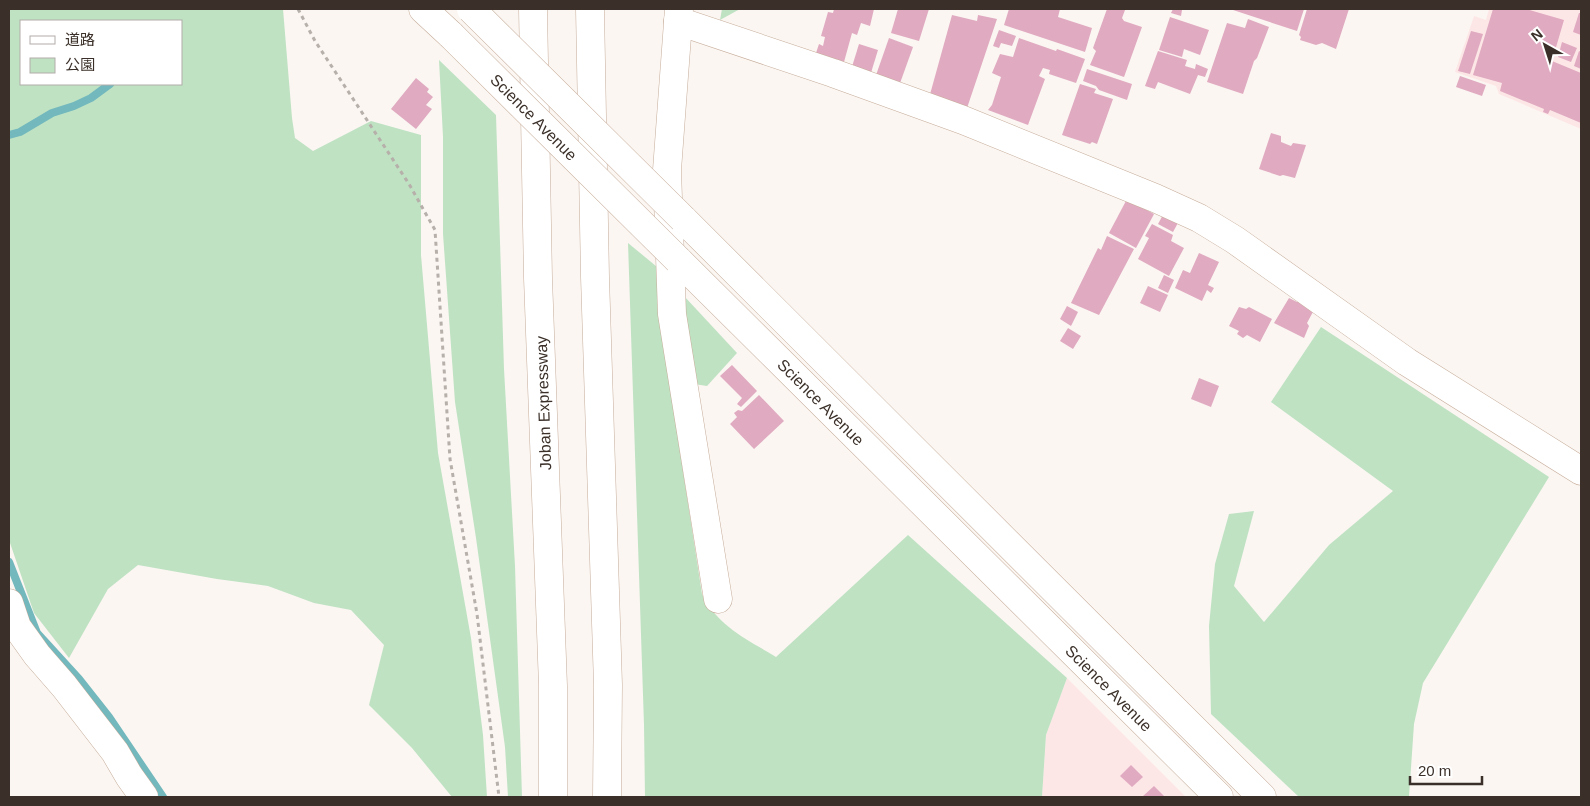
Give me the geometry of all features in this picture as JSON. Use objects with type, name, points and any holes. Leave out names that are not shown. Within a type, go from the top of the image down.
[{"type":"main road","name":"Science Avenue","points":[[423,9],[1219,797]]},
{"type":"main road","name":"Science Avenue","points":[[471,9],[1262,797]]},
{"type":"main road","name":"Joban Expressway","points":[[533,9],[538,278],[553,686],[553,797]]},
{"type":"main road","points":[[590,9],[595,287],[608,685],[607,797]]},
{"type":"main road","points":[[718,599],[672,314],[667,170],[679,15],[963,120],[1155,198],[1199,218],[1235,240],[1407,362],[1581,471]]},
{"type":"main road","points":[[9,603],[17,627],[37,655],[64,686],[115,752],[144,797]]},
{"type":"path","points":[[298,9],[315,41],[409,184],[435,230],[450,459],[477,614],[499,797]]},
{"type":"shaded area","points":[[1489,9],[1581,9],[1581,129],[1499,94],[1496,86],[1455,72],[1474,16],[1486,20]]},
{"type":"shaded area","points":[[1067,678],[1186,797],[1042,797],[1046,735]]},
{"type":"green space","points":[[9,9],[283,9],[295,138],[313,151],[371,121],[421,135],[421,255],[438,453],[471,638],[483,735],[487,797],[452,797],[412,748],[369,705],[384,645],[351,610],[314,603],[268,586],[138,565],[108,589],[69,658],[34,613],[9,540]]},
{"type":"green space","points":[[722,9],[740,9],[720,20]]},
{"type":"green space","points":[[439,60],[496,115],[504,369],[515,566],[522,797],[508,797],[505,747],[455,402],[443,234],[443,137]]},
{"type":"green space","points":[[628,243],[662,271],[667,367],[702,594],[716,615],[744,638],[776,657],[908,535],[1067,678],[1046,735],[1042,797],[645,797]]},
{"type":"green space","points":[[684,296],[737,353],[707,386],[694,384],[681,299]]},
{"type":"green space","points":[[1321,327],[1549,477],[1423,683],[1414,724],[1409,797],[1299,797],[1211,714],[1209,626],[1215,564],[1229,514],[1254,511],[1234,586],[1264,622],[1329,545],[1393,491],[1271,402]]},
{"type":"building","points":[[834,9],[874,9],[870,26],[861,23],[857,35],[852,33],[844,62],[816,53],[819,44],[823,46],[825,37],[821,36],[828,12],[833,13]]},
{"type":"building","points":[[898,9],[929,9],[919,41],[891,33]]},
{"type":"building","points":[[1009,9],[1060,9],[1058,17],[1092,28],[1085,52],[1004,25]]},
{"type":"building","points":[[1107,9],[1125,10],[1122,18],[1124,21],[1142,27],[1124,77],[1090,65],[1096,51],[1093,48]]},
{"type":"building","points":[[1173,9],[1182,10],[1181,16],[1171,13]]},
{"type":"building","points":[[1230,9],[1304,9],[1297,31]]},
{"type":"building","points":[[1307,9],[1349,9],[1336,49],[1322,43],[1316,45],[1300,40],[1301,37],[1299,35]]},
{"type":"building","points":[[1493,9],[1526,9],[1564,20],[1552,61],[1581,73],[1581,123],[1550,110],[1548,114],[1543,112],[1544,109],[1500,91],[1502,83],[1473,75]]},
{"type":"building","points":[[1579,13],[1581,13],[1581,35],[1573,32]]},
{"type":"building","points":[[952,15],[977,21],[978,15],[997,19],[966,111],[929,98]]},
{"type":"building","points":[[1170,17],[1209,30],[1200,55],[1184,49],[1182,57],[1159,50]]},
{"type":"building","points":[[1248,19],[1269,27],[1257,58],[1254,61],[1243,94],[1207,82],[1227,23],[1245,28]]},
{"type":"building","points":[[999,30],[1016,36],[1012,46],[1001,43],[999,48],[993,46]]},
{"type":"building","points":[[1471,31],[1483,34],[1470,74],[1458,71]]},
{"type":"building","points":[[889,38],[913,47],[899,86],[875,78]]},
{"type":"building","points":[[1019,38],[1085,59],[1076,83],[1049,74],[1050,70],[1043,68],[1039,76],[1045,79],[1028,125],[988,110],[992,105],[1001,77],[992,73],[1000,54],[1013,57]]},
{"type":"building","points":[[1562,42],[1577,48],[1571,62],[1558,57]]},
{"type":"building","points":[[859,44],[878,50],[870,76],[851,70]]},
{"type":"building","points":[[1158,51],[1187,60],[1185,66],[1195,69],[1196,64],[1208,69],[1205,77],[1198,75],[1190,94],[1158,82],[1155,89],[1145,86]]},
{"type":"building","points":[[1579,51],[1581,52],[1581,69],[1574,66]]},
{"type":"building","points":[[1087,69],[1132,84],[1127,100],[1099,90],[1096,86],[1083,81]]},
{"type":"building","points":[[1460,76],[1486,85],[1482,96],[1456,87]]},
{"type":"building","points":[[416,78],[429,89],[427,92],[433,97],[426,105],[432,109],[416,129],[391,109]]},
{"type":"building","points":[[1080,84],[1096,89],[1094,93],[1113,99],[1097,144],[1092,142],[1090,144],[1062,135]]},
{"type":"building","points":[[1271,133],[1281,136],[1281,142],[1291,146],[1293,143],[1306,145],[1295,178],[1280,176],[1259,169]]},
{"type":"building","points":[[1127,199],[1154,214],[1136,248],[1109,233]]},
{"type":"building","points":[[1164,213],[1179,221],[1173,232],[1158,224]]},
{"type":"building","points":[[1152,224],[1173,235],[1171,241],[1184,248],[1169,276],[1138,259],[1149,238],[1145,236]]},
{"type":"building","points":[[1107,236],[1134,249],[1099,315],[1071,303],[1098,248],[1101,250]]},
{"type":"building","points":[[1199,253],[1219,262],[1208,285],[1214,288],[1211,293],[1207,290],[1202,301],[1175,288],[1183,270],[1190,273]]},
{"type":"building","points":[[1164,275],[1174,280],[1168,293],[1158,288]]},
{"type":"building","points":[[1148,286],[1168,295],[1160,312],[1140,303]]},
{"type":"building","points":[[1289,298],[1297,302],[1300,299],[1314,310],[1307,323],[1309,326],[1304,338],[1274,323]]},
{"type":"building","points":[[1067,306],[1078,312],[1071,326],[1060,319]]},
{"type":"building","points":[[1239,307],[1246,309],[1249,307],[1272,319],[1260,342],[1247,335],[1243,338],[1237,334],[1239,331],[1229,326]]},
{"type":"building","points":[[1068,328],[1081,336],[1073,349],[1060,341]]},
{"type":"building","points":[[732,365],[757,391],[741,407],[737,404],[742,398],[720,376]]},
{"type":"building","points":[[1199,378],[1219,386],[1211,407],[1191,399]]},
{"type":"building","points":[[759,395],[784,421],[754,449],[730,424],[737,417],[734,413],[738,410],[742,411]]},
{"type":"building","points":[[1131,765],[1143,777],[1132,787],[1120,776]]},
{"type":"building","points":[[1154,786],[1165,797],[1142,797]]},
{"type":"waterway","points":[[9,135],[20,132],[52,113],[91,98],[109,85]]},
{"type":"waterway","points":[[9,562],[37,633],[79,679],[109,717],[163,797]]}]
